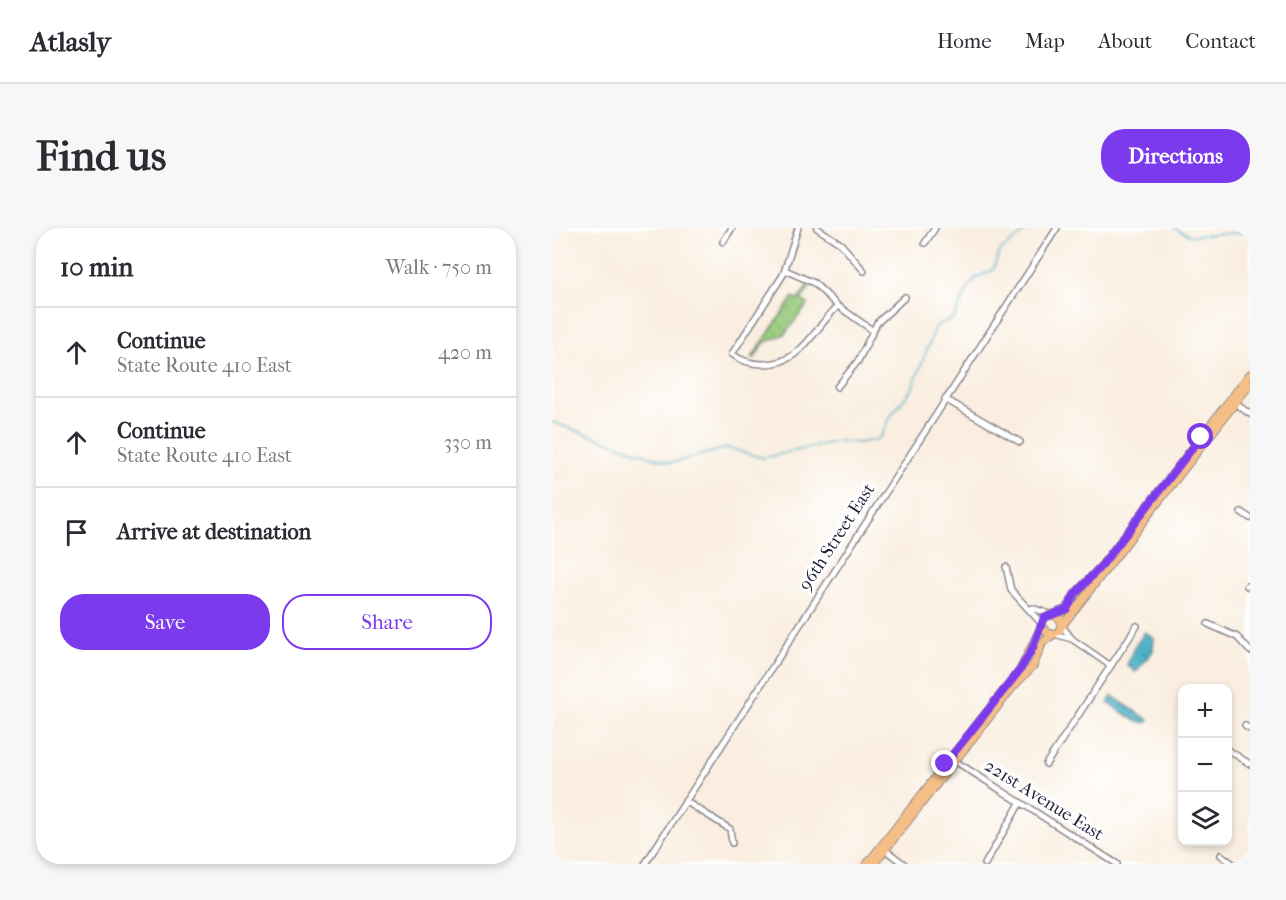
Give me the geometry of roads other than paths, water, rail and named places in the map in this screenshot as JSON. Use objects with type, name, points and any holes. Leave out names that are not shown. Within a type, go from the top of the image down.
[{"type":"main road","points":[[867,864],[883,848],[1033,666],[1043,642],[1062,626],[1233,402],[1250,374]]},
{"type":"main road","points":[[874,864],[883,848],[1020,670],[1044,618],[1067,609],[1075,594],[1102,565],[1250,384]]},
{"type":"main road","points":[[1052,614],[1059,617],[1062,626]]},
{"type":"main road","points":[[1042,624],[1045,631],[1054,634]]},
{"type":"street","points":[[723,242],[732,228]]},
{"type":"street","points":[[798,228],[785,270],[732,354],[747,363],[759,364],[776,364],[795,356],[838,306]]},
{"type":"street","points":[[817,228],[841,243],[864,271]]},
{"type":"street","points":[[925,243],[935,228]]},
{"type":"street","name":"96th Street East","points":[[645,864],[1054,229]]},
{"type":"street","points":[[785,270],[814,282],[838,306],[872,330]]},
{"type":"street","points":[[837,387],[858,361],[872,330],[905,297]]},
{"type":"street","points":[[945,399],[1020,442]]},
{"type":"street","points":[[1233,402],[1250,414]]},
{"type":"street","points":[[1241,512],[1250,519]]},
{"type":"street","points":[[1006,567],[1009,586],[1042,624]]},
{"type":"street","points":[[1023,603],[1052,614]]},
{"type":"street","points":[[1208,624],[1227,635],[1237,637],[1250,651]]},
{"type":"street","points":[[1062,626],[1072,639],[1111,666]]},
{"type":"street","points":[[1046,764],[1137,626]]},
{"type":"street","points":[[1054,634],[1072,639]]},
{"type":"street","points":[[1232,753],[1250,764]]},
{"type":"street","name":"221st Avenue East","points":[[955,761],[1117,864]]},
{"type":"street","points":[[685,801],[730,829],[733,835],[732,843]]},
{"type":"street","points":[[985,864],[1020,803]]},
{"type":"street","points":[[883,848],[904,864]]},
{"type":"street","points":[[1221,855],[1233,864]]},
{"type":"water","points":[[1145,632],[1154,638],[1153,651],[1136,672],[1127,665],[1135,646]]},
{"type":"water","points":[[1112,696],[1149,720],[1146,723],[1136,721],[1108,703]]},
{"type":"waterway","points":[[552,422],[670,463],[728,448],[763,458],[838,441],[858,443],[876,440],[882,435],[892,414],[912,389],[936,326],[954,318],[969,286],[976,278],[993,270],[999,252],[1030,228]]},
{"type":"waterway","points":[[1174,228],[1191,236],[1250,232]]}]
